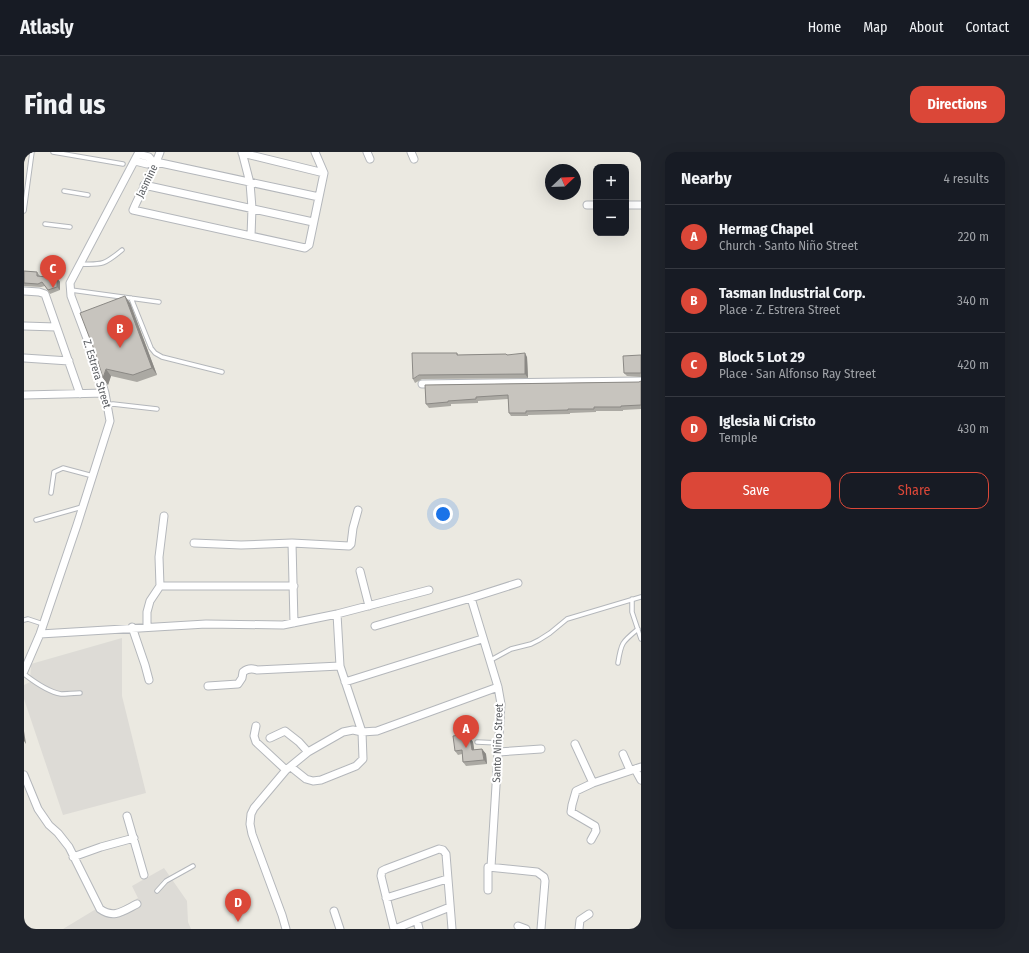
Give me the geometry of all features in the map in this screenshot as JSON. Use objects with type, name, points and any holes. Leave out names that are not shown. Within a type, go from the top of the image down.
[{"type":"street","name":"Jasmine","points":[[160,152],[133,210],[251,236]]},
{"type":"street","points":[[315,152],[324,173],[309,245],[305,248],[251,236],[252,208],[250,183],[242,152],[324,173]]},
{"type":"street","points":[[70,290],[71,279],[81,264],[137,156],[147,164],[155,162],[319,197]]},
{"type":"street","points":[[144,185],[313,222]]},
{"type":"street","points":[[587,205],[593,205]]},
{"type":"street","points":[[629,205],[641,205]]},
{"type":"street","name":"Z. Estrera Street","points":[[24,671],[40,634],[110,421],[108,405],[95,360],[70,290]]},
{"type":"street","points":[[24,291],[45,294],[80,394]]},
{"type":"street","points":[[24,326],[56,327]]},
{"type":"street","points":[[24,358],[69,361]]},
{"type":"street","points":[[422,384],[641,381]]},
{"type":"street","points":[[24,395],[105,393]]},
{"type":"street","points":[[194,543],[241,545],[292,543],[349,546],[351,544],[353,528],[358,510]]},
{"type":"street","points":[[147,627],[147,612],[150,601],[160,586],[159,558],[164,516]]},
{"type":"street","points":[[292,543],[294,623]]},
{"type":"street","points":[[360,571],[369,606]]},
{"type":"street","points":[[375,626],[518,583]]},
{"type":"street","points":[[160,586],[294,586]]},
{"type":"street","points":[[40,634],[132,627],[206,624],[283,625],[337,614],[429,590]]},
{"type":"street","name":"Santo Niño Street","points":[[471,598],[482,639],[498,687],[501,704],[491,867],[488,867],[488,890]]},
{"type":"street","points":[[256,726],[254,736],[256,742],[288,769],[306,779],[313,781],[321,780],[356,766],[362,759],[362,732],[340,666],[337,614]]},
{"type":"street","points":[[132,627],[149,680]]},
{"type":"street","points":[[345,682],[482,639]]},
{"type":"street","points":[[208,686],[238,684],[244,672],[247,669],[253,668],[257,670],[340,666]]},
{"type":"street","points":[[286,929],[252,834],[250,824],[251,814],[254,808],[288,769],[308,752],[343,732],[353,730],[362,732],[377,730],[498,687]]},
{"type":"street","points":[[270,738],[285,731],[299,742],[308,752]]},
{"type":"street","points":[[575,744],[593,783]]},
{"type":"street","points":[[498,752],[541,748]]},
{"type":"street","points":[[623,754],[635,769],[641,780]]},
{"type":"street","points":[[591,840],[595,833],[595,826],[571,811],[576,791],[593,783],[635,769]]},
{"type":"street","points":[[24,775],[32,798],[38,809],[49,825],[63,838],[69,847],[100,909],[107,914],[115,914],[137,904]]},
{"type":"street","points":[[127,816],[144,876]]},
{"type":"street","points":[[73,857],[101,847],[134,838]]},
{"type":"street","points":[[450,907],[395,929],[386,898],[381,876],[382,872],[386,869],[439,849],[443,850],[446,854],[452,929]]},
{"type":"street","points":[[491,867],[537,872],[544,877],[545,881],[541,929]]},
{"type":"street","points":[[386,898],[447,879]]},
{"type":"street","points":[[334,911],[340,929]]},
{"type":"street","points":[[579,929],[580,920],[589,914]]},
{"type":"street","points":[[417,920],[419,929]]},
{"type":"street","points":[[518,926],[526,929]]},
{"type":"lane","points":[[24,211],[32,152]]},
{"type":"lane","points":[[53,152],[123,164]]},
{"type":"lane","points":[[64,191],[88,195]]},
{"type":"lane","points":[[45,224],[70,227]]},
{"type":"lane","points":[[81,264],[100,264],[108,262],[122,250]]},
{"type":"lane","points":[[70,290],[159,302]]},
{"type":"lane","points":[[131,298],[150,348],[155,354],[222,372]]},
{"type":"lane","points":[[108,405],[113,404],[157,409]]},
{"type":"lane","points":[[51,493],[54,472],[58,470],[63,468],[93,476]]},
{"type":"lane","points":[[36,520],[83,507]]},
{"type":"lane","points":[[489,661],[511,649],[531,644],[539,640],[567,619],[641,596]]},
{"type":"lane","points":[[632,599],[632,612],[641,639]]},
{"type":"lane","points":[[24,620],[28,619],[43,624]]},
{"type":"lane","points":[[618,663],[623,642],[638,629]]},
{"type":"lane","points":[[24,674],[33,681],[55,692],[61,694],[80,693]]},
{"type":"lane","points":[[477,742],[499,743]]},
{"type":"lane","points":[[157,891],[166,881],[193,866]]},
{"type":"shaded area","points":[[122,638],[122,696],[146,793],[63,815],[24,699],[24,685],[30,682],[31,664]]},
{"type":"shaded area","points":[[164,868],[187,901],[188,922],[191,929],[63,929],[96,909],[115,911],[138,898],[132,886]]},
{"type":"building","points":[[24,271],[37,272],[37,276],[57,278],[57,287],[48,290],[42,282],[38,284],[24,283]]},
{"type":"building","points":[[125,296],[152,368],[133,375],[106,369],[103,378],[80,313]]},
{"type":"building","points":[[412,353],[507,355],[525,353],[525,374],[419,375],[413,379]]},
{"type":"building","points":[[641,355],[641,373],[624,373],[623,356]]},
{"type":"building","points":[[641,381],[641,405],[509,413],[508,395],[476,397],[476,399],[426,404],[425,385]]},
{"type":"building","points":[[467,734],[468,737],[470,737],[472,750],[482,749],[484,760],[463,762],[462,750],[455,751],[453,736]]},
{"type":"place","name":"Block 5 Lot 29","points":[[53,288]]},
{"type":"place","name":"Tasman Industrial Corp.","points":[[120,348]]},
{"type":"place","name":"Hermag Chapel","points":[[466,748]]},
{"type":"place","name":"Iglesia Ni Cristo","points":[[238,922]]}]
